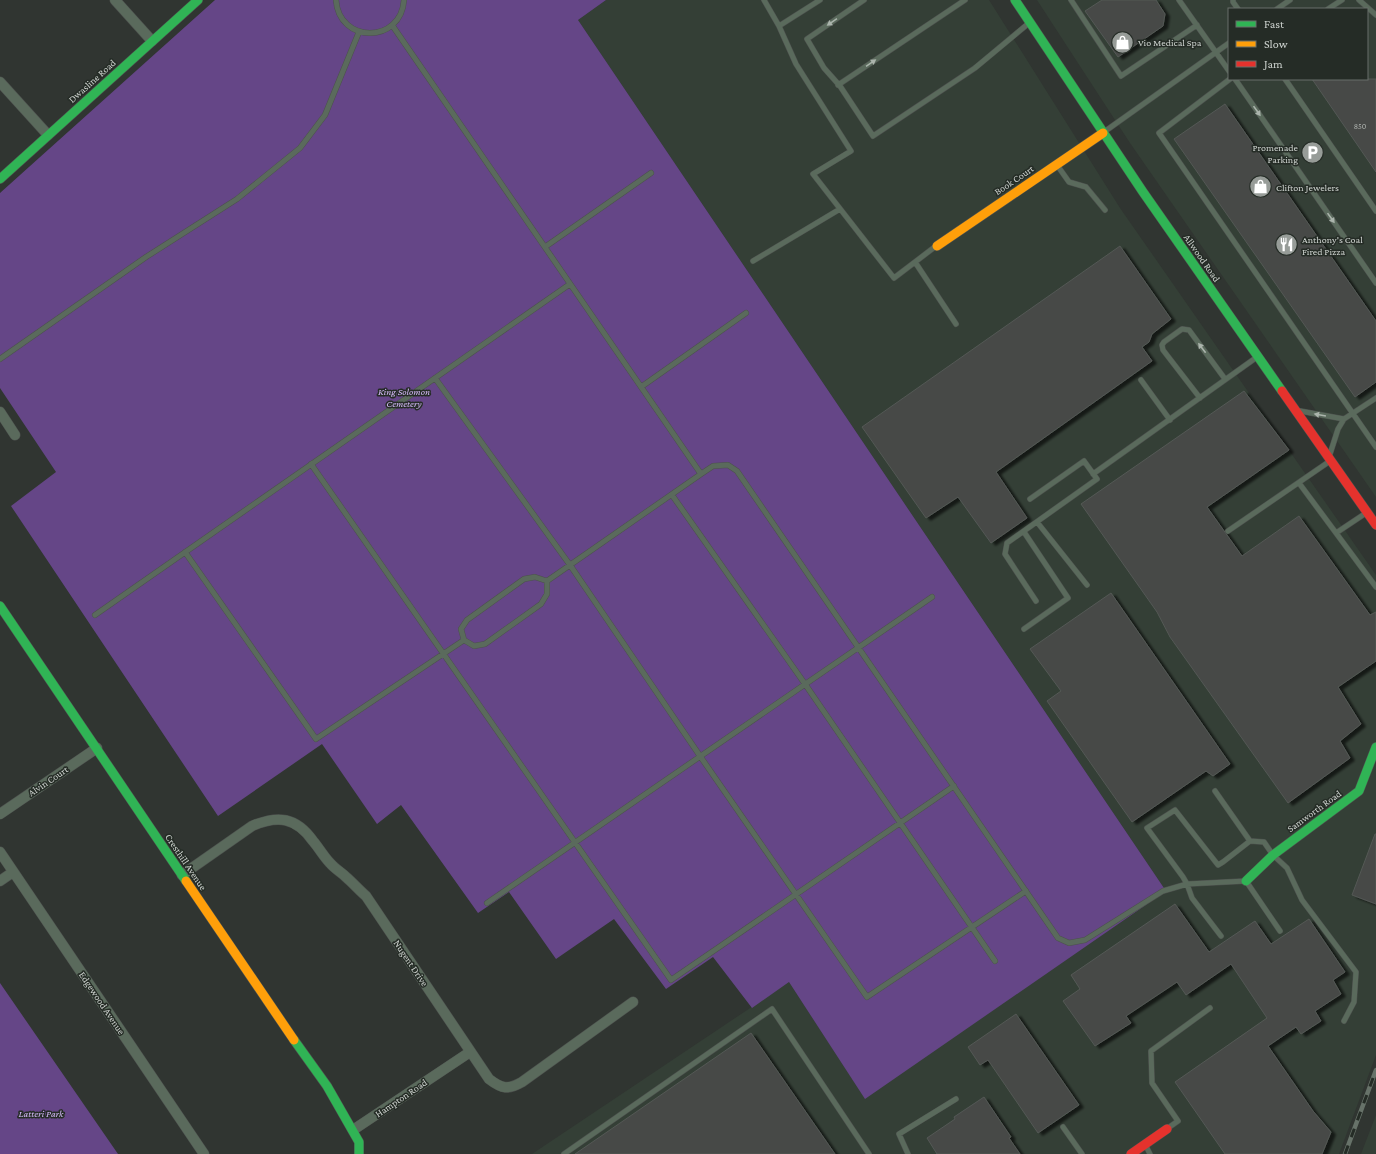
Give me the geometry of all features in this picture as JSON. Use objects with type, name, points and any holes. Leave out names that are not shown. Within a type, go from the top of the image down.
[{"type":"street","points":[[114,0],[152,41]]},
{"type":"street","name":"Dwasline Road","points":[[0,179],[198,0]]},
{"type":"street","name":"Allwood Road","points":[[1015,0],[1143,192],[1376,525]]},
{"type":"street","points":[[0,82],[48,136]]},
{"type":"street","name":"Book Court","points":[[937,246],[1104,133]]},
{"type":"street","points":[[0,412],[15,435]]},
{"type":"street","name":"Cresthill Avenue","points":[[0,606],[327,1086],[353,1130]]},
{"type":"street","name":"Samworth Road","points":[[1246,881],[1273,854],[1359,790],[1376,747]]},
{"type":"street","name":"Alvin Court","points":[[0,814],[97,748]]},
{"type":"street","name":"Nugent Drive","points":[[182,875],[252,826],[276,819],[295,823],[305,831],[329,863],[347,877],[366,896],[470,1052],[489,1079],[498,1086],[508,1088],[516,1086],[633,1002]]},
{"type":"street","name":"Edgewood Avenue","points":[[0,852],[204,1154]]},
{"type":"street","points":[[0,881],[13,872]]},
{"type":"street","name":"Hampton Road","points":[[353,1130],[470,1052]]},
{"type":"street","points":[[1131,1154],[1167,1129]]},
{"type":"street","points":[[353,1130],[359,1142],[358,1154]]},
{"type":"lane","points":[[336,0],[341,18],[349,27],[359,32],[371,33],[382,31],[392,26],[399,17],[404,0]]},
{"type":"lane","points":[[764,0],[779,26],[796,64],[851,151],[813,174],[894,278],[937,246]]},
{"type":"lane","points":[[779,26],[820,0]]},
{"type":"lane","points":[[864,0],[807,39],[824,68],[838,85],[873,136],[976,68],[1030,22]]},
{"type":"lane","points":[[838,85],[965,0]]},
{"type":"lane","points":[[1071,0],[1121,76],[1197,25]]},
{"type":"lane","points":[[1178,0],[1217,52],[1228,69]]},
{"type":"lane","points":[[1278,8],[1290,0]]},
{"type":"lane","points":[[1330,8],[1342,0]]},
{"type":"lane","points":[[1359,0],[1376,15]]},
{"type":"lane","points":[[392,26],[701,474]]},
{"type":"lane","points":[[0,359],[146,257],[237,199],[300,148],[325,115],[359,32]]},
{"type":"lane","points":[[1104,133],[1228,44]]},
{"type":"lane","points":[[1229,80],[1159,133],[1376,447]]},
{"type":"lane","points":[[1236,80],[1376,283]]},
{"type":"lane","points":[[1286,80],[1376,211]]},
{"type":"lane","points":[[1056,165],[1069,182],[1086,187],[1105,210]]},
{"type":"lane","points":[[545,247],[651,173]]},
{"type":"lane","points":[[753,261],[840,208]]},
{"type":"lane","points":[[915,262],[956,324]]},
{"type":"lane","points":[[95,615],[570,284]]},
{"type":"lane","points":[[641,387],[746,313]]},
{"type":"lane","points":[[1200,398],[1163,350],[1162,344],[1164,342],[1182,329],[1188,330],[1225,379]]},
{"type":"lane","points":[[1093,474],[1258,356]]},
{"type":"lane","points":[[435,378],[570,565],[867,997],[1026,891]]},
{"type":"lane","points":[[1141,380],[1170,420]]},
{"type":"lane","points":[[1228,531],[1299,483],[1330,459],[1338,430],[1344,419],[1376,398]]},
{"type":"lane","points":[[1296,411],[1344,419]]},
{"type":"lane","points":[[1030,499],[1084,461],[1097,479],[1007,543],[1004,554],[1036,601]]},
{"type":"lane","points":[[311,464],[670,980],[954,786]]},
{"type":"lane","points":[[547,581],[713,466],[728,464],[737,471],[1058,938],[1069,942],[1085,940],[1163,891],[1187,884],[1246,881],[1280,931]]},
{"type":"lane","points":[[1299,483],[1376,587]]},
{"type":"lane","points":[[672,495],[805,684],[995,961]]},
{"type":"lane","points":[[1336,533],[1367,512]]},
{"type":"lane","points":[[1037,522],[1087,584]]},
{"type":"lane","points":[[1024,532],[1068,598],[1024,630]]},
{"type":"lane","points":[[185,552],[316,739],[464,640]]},
{"type":"lane","points":[[535,577],[547,581],[547,594],[541,604],[485,644],[474,646],[464,640],[461,629],[467,620],[498,597],[524,579],[535,577]]},
{"type":"lane","points":[[488,903],[932,597]]},
{"type":"lane","points":[[1215,791],[1250,841]]},
{"type":"lane","points":[[1221,936],[1192,898],[1184,877],[1147,828],[1175,810],[1218,865],[1250,841],[1264,842],[1273,854],[1287,868],[1302,900],[1356,972],[1354,1002],[1344,1020]]},
{"type":"lane","points":[[1167,1129],[1178,1121],[1152,1083],[1151,1051],[1210,1008]]},
{"type":"lane","points":[[564,1154],[772,1009],[869,1154]]},
{"type":"lane","points":[[908,1154],[899,1134],[956,1098]]},
{"type":"lane","points":[[1063,1127],[1082,1154]]},
{"type":"lane","points":[[1145,1144],[1150,1154]]},
{"type":"shaded area","points":[[606,0],[989,0],[1120,208],[1376,575],[1376,1055],[1339,1154],[532,1154],[789,982],[865,1098],[1166,891],[578,20]]},
{"type":"shaded area","points":[[1037,0],[1376,0],[1376,497],[1130,143]]},
{"type":"shaded area","points":[[1376,1115],[1376,1154],[1361,1154]]},
{"type":"green space","name":"King Solomon Cemetery","points":[[215,0],[606,0],[578,20],[1166,891],[865,1099],[789,982],[752,1008],[713,957],[666,989],[614,919],[556,959],[509,892],[478,913],[401,805],[377,824],[322,744],[218,816],[11,506],[56,472],[0,388],[0,193]]},
{"type":"green space","name":"Latteri Park","points":[[0,983],[118,1154],[0,1154]]},
{"type":"building","name":"Vio Medical Spa","points":[[1102,0],[1156,0],[1165,14],[1163,26],[1118,57],[1085,11]]},
{"type":"building","points":[[1376,79],[1376,172],[1313,80]]},
{"type":"building","points":[[1225,104],[1376,321],[1376,382],[1355,397],[1174,139]]},
{"type":"building","points":[[1120,246],[1171,319],[1152,334],[1149,342],[1142,347],[1152,361],[996,472],[1027,518],[991,543],[958,497],[926,518],[862,427]]},
{"type":"building","points":[[1244,391],[1289,450],[1207,507],[1242,556],[1299,516],[1370,615],[1376,612],[1376,661],[1338,687],[1361,724],[1340,741],[1350,758],[1288,803],[1170,637],[1157,612],[1081,504]]},
{"type":"building","points":[[1111,593],[1230,764],[1213,776],[1206,771],[1132,822],[1047,701],[1061,691],[1030,649]]},
{"type":"building","points":[[1376,834],[1376,904],[1352,895]]},
{"type":"building","points":[[1175,904],[1209,952],[1255,921],[1271,944],[1309,919],[1345,972],[1333,980],[1341,994],[1315,1011],[1321,1021],[1301,1034],[1296,1027],[1268,1046],[1313,1111],[1331,1132],[1322,1154],[1225,1154],[1175,1082],[1267,1018],[1231,964],[1186,995],[1177,982],[1126,1016],[1131,1023],[1095,1046],[1063,1001],[1080,989],[1071,975]]},
{"type":"building","points":[[1016,1014],[1079,1105],[1038,1133],[988,1060],[980,1065],[968,1047]]},
{"type":"building","points":[[751,1033],[835,1154],[575,1154]]},
{"type":"building","points":[[984,1097],[1011,1137],[1009,1138],[1020,1154],[937,1154],[927,1138],[955,1119],[954,1117]]},
{"type":"railway","points":[[1345,1154],[1376,1070]]},
{"type":"traffic: fast","points":[[0,179],[198,0]]},
{"type":"traffic: fast","points":[[1015,0],[1143,192],[1282,391]]},
{"type":"traffic: fast","points":[[0,606],[186,881]]},
{"type":"traffic: fast","points":[[1246,881],[1273,855],[1359,791],[1376,747]]},
{"type":"traffic: fast","points":[[294,1040],[327,1086],[359,1142],[359,1154]]},
{"type":"traffic: slow","points":[[937,246],[1103,133]]},
{"type":"traffic: slow","points":[[186,881],[294,1040]]},
{"type":"traffic: jam","points":[[1282,391],[1376,525]]},
{"type":"traffic: jam","points":[[1131,1154],[1167,1129]]},
{"type":"place","name":"Vio Medical Spa","points":[[1123,42]]},
{"type":"place","name":"Promenade Parking","points":[[1313,153]]},
{"type":"place","name":"Clifton Jewelers","points":[[1260,187]]},
{"type":"place","name":"Anthony's Coal Fired Pizza","points":[[1287,245]]}]
